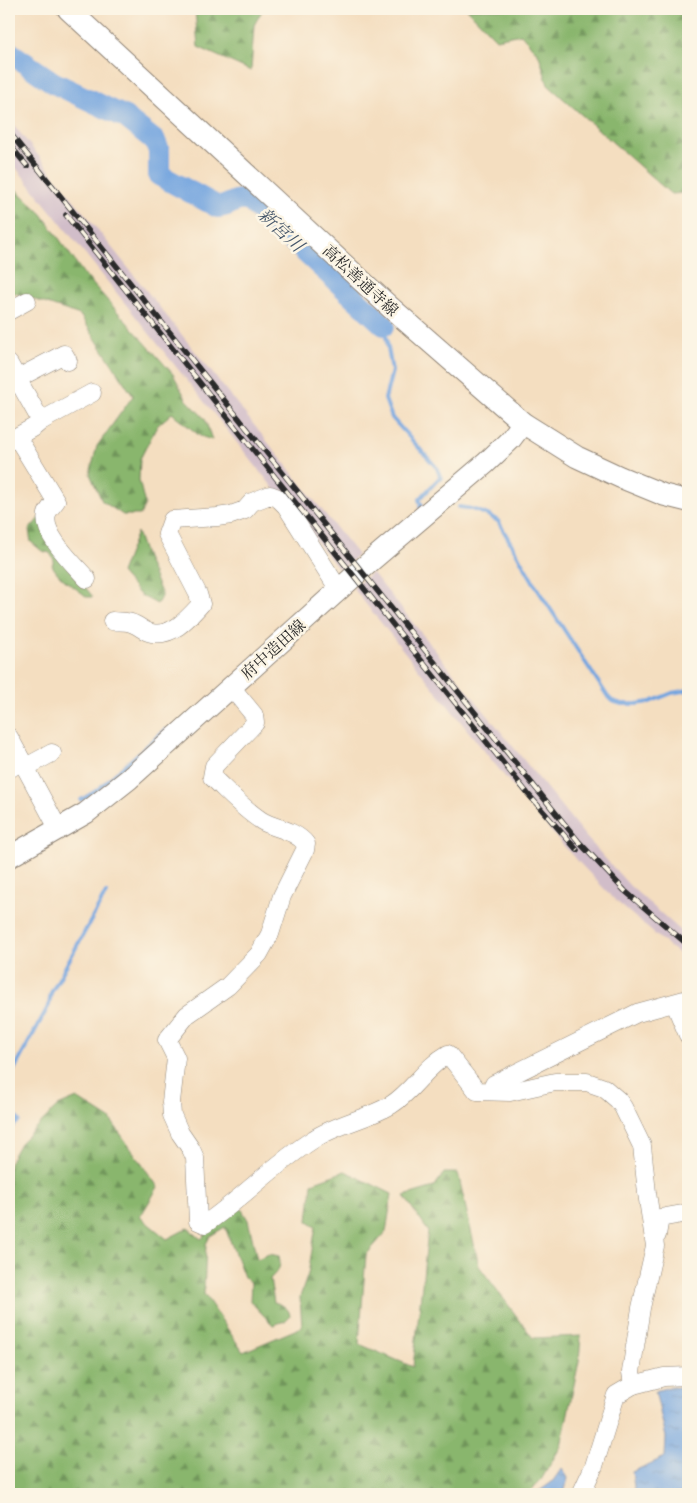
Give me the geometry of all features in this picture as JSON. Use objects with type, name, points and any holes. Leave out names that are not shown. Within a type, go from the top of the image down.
[{"type":"main road","name":"高松善通寺線","points":[[68,9],[390,307],[523,423],[577,457],[664,495],[688,501]]},
{"type":"main road","name":"府中造田線","points":[[9,857],[59,830],[108,797],[339,590],[486,464],[510,440],[523,423]]},
{"type":"street","points":[[9,311],[27,301]]},
{"type":"street","points":[[14,383],[24,375],[64,354],[68,361]]},
{"type":"street","points":[[9,364],[14,383],[41,421]]},
{"type":"street","points":[[88,579],[50,535],[46,525],[47,514],[56,501],[13,439],[92,393]]},
{"type":"street","points":[[112,621],[132,623],[154,634],[164,632],[187,621],[201,604],[198,594],[167,534],[172,520],[231,515],[245,510],[252,502],[270,495],[278,498],[286,506],[339,590]]},
{"type":"street","points":[[231,687],[254,715],[255,723],[214,766],[212,777],[263,822],[280,827],[301,838],[306,844],[305,850],[282,896],[270,934],[259,954],[228,986],[187,1015],[167,1040],[176,1058],[171,1102],[172,1115],[195,1158],[198,1221],[206,1224],[230,1207],[314,1138],[391,1104],[436,1061],[448,1054],[477,1090],[510,1092],[555,1082],[587,1082],[604,1088],[618,1100],[628,1115],[642,1146],[655,1246]]},
{"type":"street","points":[[9,737],[19,766],[59,830]]},
{"type":"street","points":[[19,766],[52,753]]},
{"type":"street","points":[[491,1091],[494,1084],[637,1013],[682,1001],[688,1034]]},
{"type":"street","points":[[633,1385],[631,1372],[638,1326],[660,1218],[688,1213]]},
{"type":"street","points":[[581,1494],[594,1466],[616,1395],[633,1385],[664,1377],[688,1376]]},
{"type":"shaded area","points":[[9,119],[358,555],[340,571],[9,159]]},
{"type":"shaded area","points":[[372,572],[586,837],[630,886],[688,937],[688,960],[616,901],[570,853],[523,799],[353,588]]},
{"type":"green space","points":[[195,9],[263,9],[254,25],[251,71],[198,47]]},
{"type":"green space","points":[[467,9],[688,9],[688,193],[671,194],[548,85],[539,55],[521,34],[496,39]]},
{"type":"green space","points":[[9,183],[42,214],[83,273],[173,374],[186,399],[205,419],[212,440],[200,436],[172,413],[157,426],[140,459],[139,480],[145,505],[140,515],[123,515],[102,501],[90,474],[97,446],[133,396],[80,315],[9,291]]},
{"type":"green space","points":[[40,517],[93,597],[87,597],[63,578],[52,565],[54,560],[50,553],[42,551],[31,542],[29,530]]},
{"type":"green space","points":[[137,532],[162,595],[157,604],[140,595],[121,573]]},
{"type":"green space","points":[[77,1098],[110,1119],[158,1187],[140,1217],[167,1239],[188,1228],[201,1239],[208,1232],[209,1225],[239,1205],[248,1220],[257,1259],[269,1254],[279,1256],[279,1269],[270,1279],[274,1302],[287,1308],[290,1316],[285,1321],[273,1325],[250,1301],[251,1283],[244,1277],[225,1227],[210,1236],[206,1244],[204,1294],[243,1352],[302,1327],[300,1297],[308,1274],[316,1226],[308,1221],[312,1183],[345,1171],[392,1194],[386,1232],[366,1255],[359,1344],[413,1367],[428,1231],[404,1196],[434,1187],[444,1173],[458,1173],[479,1266],[533,1338],[581,1336],[579,1361],[561,1446],[541,1480],[527,1494],[9,1494],[9,1163],[20,1143],[58,1106]]},
{"type":"water","points":[[669,1387],[688,1388],[688,1494],[635,1494],[632,1472],[665,1457],[666,1437],[655,1391]]},
{"type":"water","points":[[562,1468],[568,1478],[564,1494],[535,1494],[552,1482]]},
{"type":"waterway","name":"新宮川","points":[[9,52],[54,83],[125,117],[155,141],[159,151],[159,175],[218,207],[223,207],[240,200],[250,201],[384,325]]},
{"type":"waterway","points":[[384,325],[392,371],[385,399],[392,418],[437,468],[441,479]]},
{"type":"waterway","points":[[420,507],[422,505],[419,500],[440,477]]},
{"type":"waterway","points":[[459,507],[480,511],[498,521],[538,590],[612,701],[622,704],[650,702],[672,693],[688,690]]},
{"type":"waterway","points":[[81,800],[96,791],[165,730]]},
{"type":"waterway","points":[[9,1079],[49,1005],[51,993],[106,893]]},
{"type":"waterway","points":[[9,1108],[19,1121],[9,1129]]},
{"type":"railway","points":[[9,132],[579,842],[625,891],[688,945]]},
{"type":"railway","points":[[9,144],[27,166]]},
{"type":"railway","points":[[66,215],[528,794],[577,850]]}]
